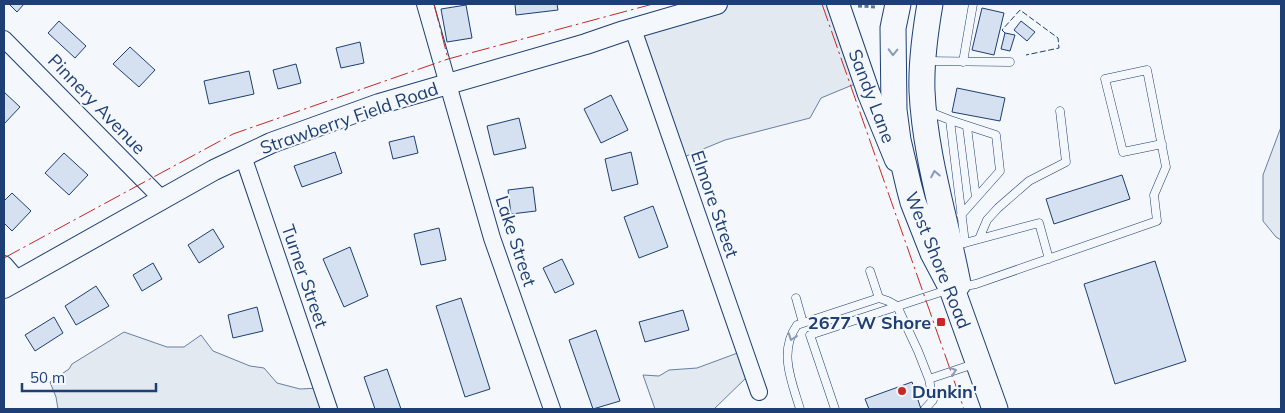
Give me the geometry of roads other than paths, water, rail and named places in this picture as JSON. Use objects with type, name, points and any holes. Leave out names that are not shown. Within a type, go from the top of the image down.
[{"type":"main road","name":"West Shore Road","points":[[930,4],[925,32],[922,92],[927,130],[958,245],[955,288]]},
{"type":"main road","name":"Sandy Lane","points":[[847,5],[873,103],[909,187]]},
{"type":"main road","name":"West Shore Road","points":[[888,5],[893,28],[894,110],[898,140],[909,187],[933,252],[955,288],[968,338],[995,409]]},
{"type":"street","name":"Lake Street","points":[[425,4],[492,238],[552,409]]},
{"type":"street","name":"Strawberry Field Road","points":[[11,284],[161,198],[271,143],[327,122],[449,83],[476,77],[717,4]]},
{"type":"street","name":"Elmore Street","points":[[633,29],[759,392]]},
{"type":"street","name":"Pinnery Avenue","points":[[4,39],[161,198]]},
{"type":"street","name":"Turner Street","points":[[243,156],[330,409]]},
{"type":"street","points":[[4,264],[11,284]]},
{"type":"lane","points":[[963,62],[973,4]]},
{"type":"lane","points":[[923,61],[1010,62]]},
{"type":"lane","points":[[835,409],[810,335],[896,306],[955,288],[976,284],[1157,221],[1154,195],[1166,167],[1162,144],[1147,70],[1105,78],[1122,152],[1162,144]]},
{"type":"lane","points":[[925,110],[967,127],[996,135],[1000,171],[976,198],[952,218]]},
{"type":"lane","points":[[979,239],[987,220],[998,208],[1029,181],[1066,162],[1060,112]]},
{"type":"lane","points":[[950,120],[952,218]]},
{"type":"lane","points":[[967,127],[976,198]]},
{"type":"lane","points":[[958,245],[1039,223],[1049,259]]},
{"type":"lane","points":[[870,271],[879,298]]},
{"type":"lane","points":[[796,298],[803,323]]},
{"type":"lane","points":[[800,409],[787,367],[791,334],[797,326],[803,323],[879,298],[896,306],[918,351],[929,379],[932,400],[925,409]]},
{"type":"lane","points":[[929,379],[978,363]]},
{"type":"place","name":"2677 W Shore","points":[[941,322]]},
{"type":"place","name":"Dunkin'","points":[[902,391]]}]
